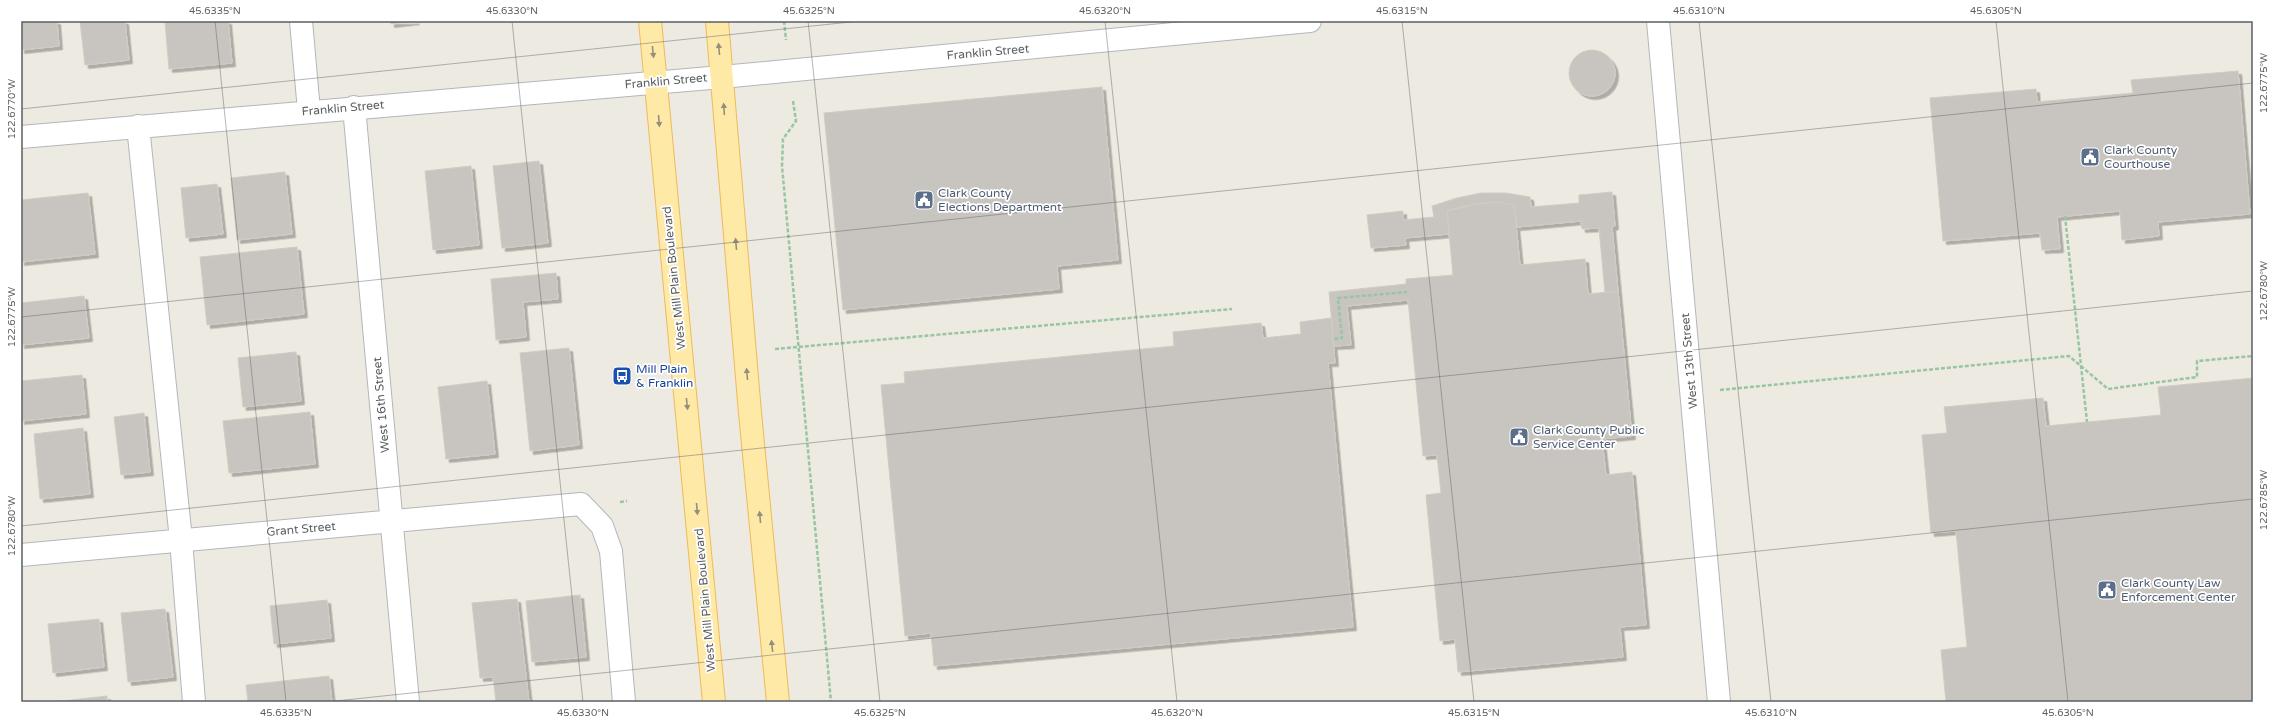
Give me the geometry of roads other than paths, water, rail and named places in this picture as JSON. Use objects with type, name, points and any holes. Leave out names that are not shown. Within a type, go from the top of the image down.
[{"type":"main road","name":"West Mill Plain Boulevard","points":[[650,21],[714,702]]},
{"type":"main road","points":[[717,21],[745,352],[778,702]]},
{"type":"street","points":[[301,21],[309,111]]},
{"type":"street","name":"Franklin Street","points":[[21,137],[354,107],[722,77],[1208,26],[1310,21]]},
{"type":"street","name":"West 13th Street","points":[[1658,21],[1719,702]]},
{"type":"street","name":"West 16th Street","points":[[354,107],[408,702]]},
{"type":"street","points":[[138,126],[181,540],[194,702]]},
{"type":"street","name":"Grant Street","points":[[21,555],[581,504],[602,526],[611,551],[624,702]]},
{"type":"place","name":"Clark County Courthouse","points":[[2090,157]]},
{"type":"place","name":"Clark County Elections Department","points":[[924,200]]},
{"type":"place","name":"Mill Plain & Franklin","points":[[622,376]]},
{"type":"place","name":"Clark County Public Service Center","points":[[1519,437]]},
{"type":"place","name":"Clark County Law Enforcement Center","points":[[2107,590]]}]
